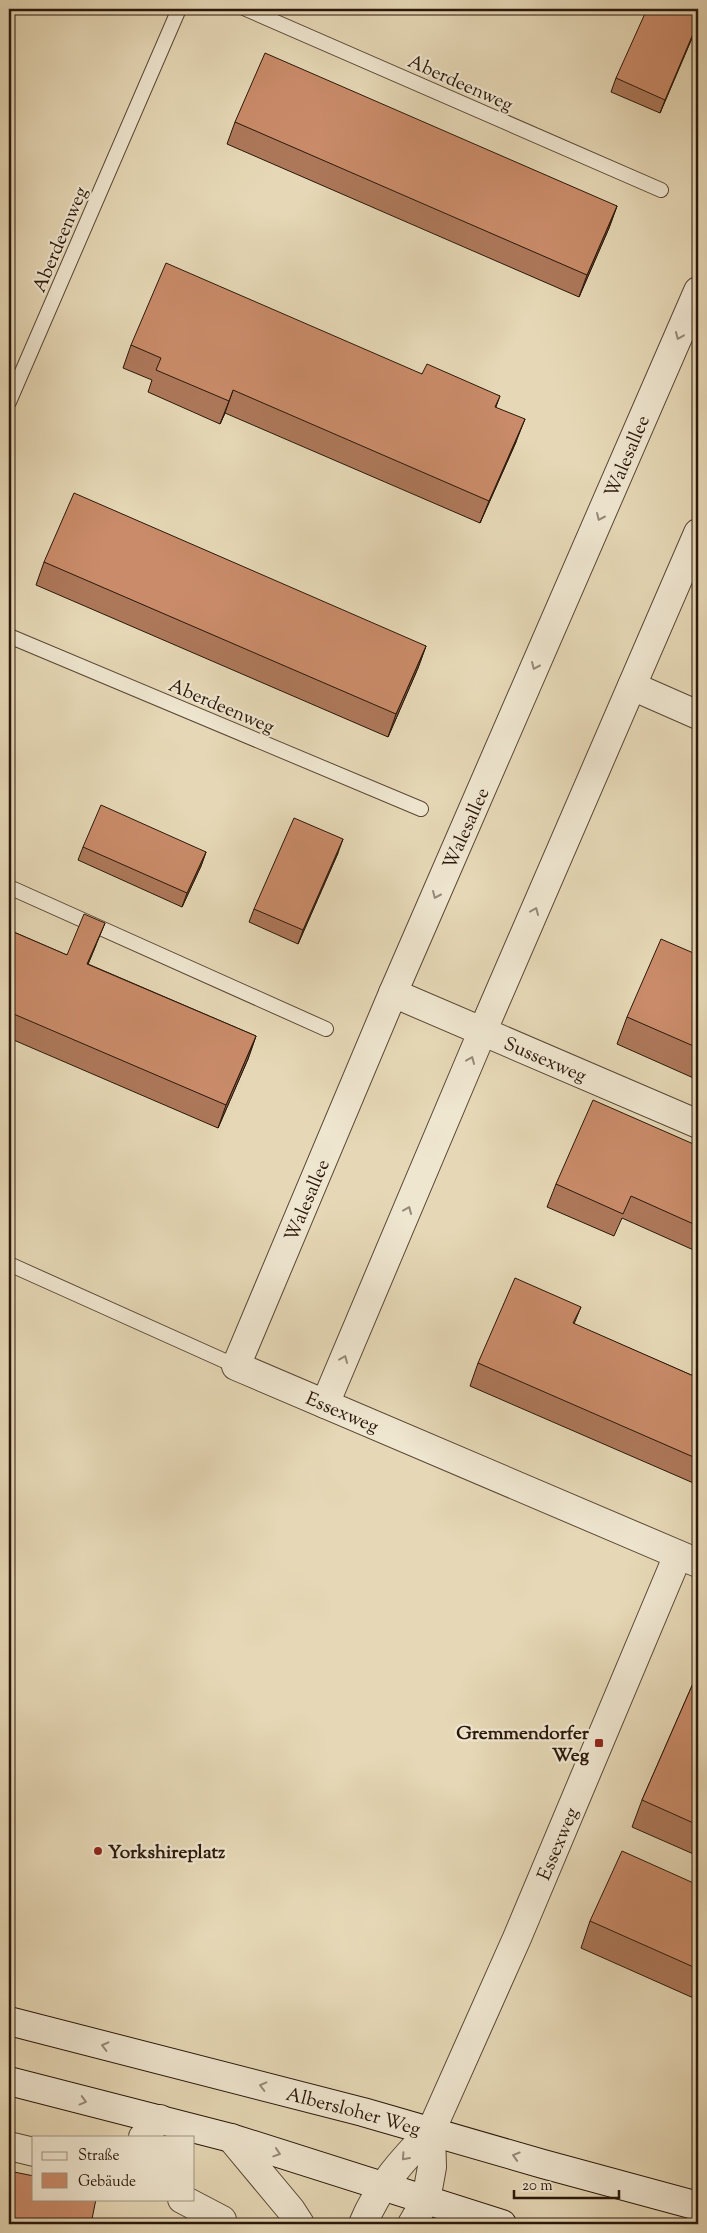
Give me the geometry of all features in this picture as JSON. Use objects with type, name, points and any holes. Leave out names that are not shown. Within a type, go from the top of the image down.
[{"type":"street","name":"Walesallee","points":[[236,1366],[393,993],[695,306]]},
{"type":"street","points":[[326,1404],[483,1030],[698,533]]},
{"type":"street","points":[[632,686],[698,715]]},
{"type":"street","name":"Sussexweg","points":[[393,993],[483,1030],[698,1124]]},
{"type":"street","name":"Essexweg","points":[[236,1366],[688,1559],[431,2132]]},
{"type":"street","name":"Albersloher Weg","points":[[9,2021],[363,2112],[698,2206]]},
{"type":"street","points":[[9,2081],[151,2128],[231,2138],[502,2224]]},
{"type":"street","points":[[363,2224],[382,2186],[405,2157],[431,2132]]},
{"type":"street","points":[[412,2224],[426,2200],[432,2166],[431,2132]]},
{"type":"street","points":[[231,2138],[291,2210],[300,2224]]},
{"type":"street","points":[[9,2146],[32,2152]]},
{"type":"street","points":[[184,2200],[222,2220]]},
{"type":"lane","name":"Aberdeenweg","points":[[9,402],[180,9]]},
{"type":"lane","name":"Aberdeenweg","points":[[246,9],[661,190]]},
{"type":"lane","name":"Aberdeenweg","points":[[9,636],[421,809]]},
{"type":"lane","points":[[9,887],[326,1029]]},
{"type":"lane","name":"Essexweg","points":[[9,1264],[236,1366]]},
{"type":"building","points":[[647,9],[698,9],[698,22],[665,100],[616,78]]},
{"type":"building","points":[[265,53],[617,206],[587,275],[235,122]]},
{"type":"building","points":[[166,263],[422,374],[427,364],[500,396],[495,407],[525,419],[489,501],[233,390],[229,401],[156,370],[161,358],[131,345]]},
{"type":"building","points":[[74,493],[426,646],[396,714],[44,562]]},
{"type":"building","points":[[101,805],[206,852],[187,893],[83,847]]},
{"type":"building","points":[[294,818],[343,839],[303,930],[254,909]]},
{"type":"building","points":[[84,914],[105,923],[87,964],[256,1036],[226,1105],[9,1012],[9,930],[67,955]]},
{"type":"building","points":[[661,939],[698,955],[698,1048],[627,1017]]},
{"type":"building","points":[[593,1100],[698,1146],[698,1226],[631,1196],[623,1214],[556,1184]]},
{"type":"building","points":[[515,1278],[581,1307],[573,1323],[698,1378],[698,1459],[478,1363]]},
{"type":"building","points":[[698,1672],[698,1825],[642,1800]]},
{"type":"building","points":[[622,1851],[698,1885],[698,1969],[590,1921]]},
{"type":"building","points":[[9,2171],[32,2176],[32,2200],[96,2200],[91,2224],[9,2224]]},
{"type":"place","name":"Gremmendorfer Weg","points":[[599,1743]]},
{"type":"place","name":"Yorkshireplatz","points":[[98,1851]]}]
